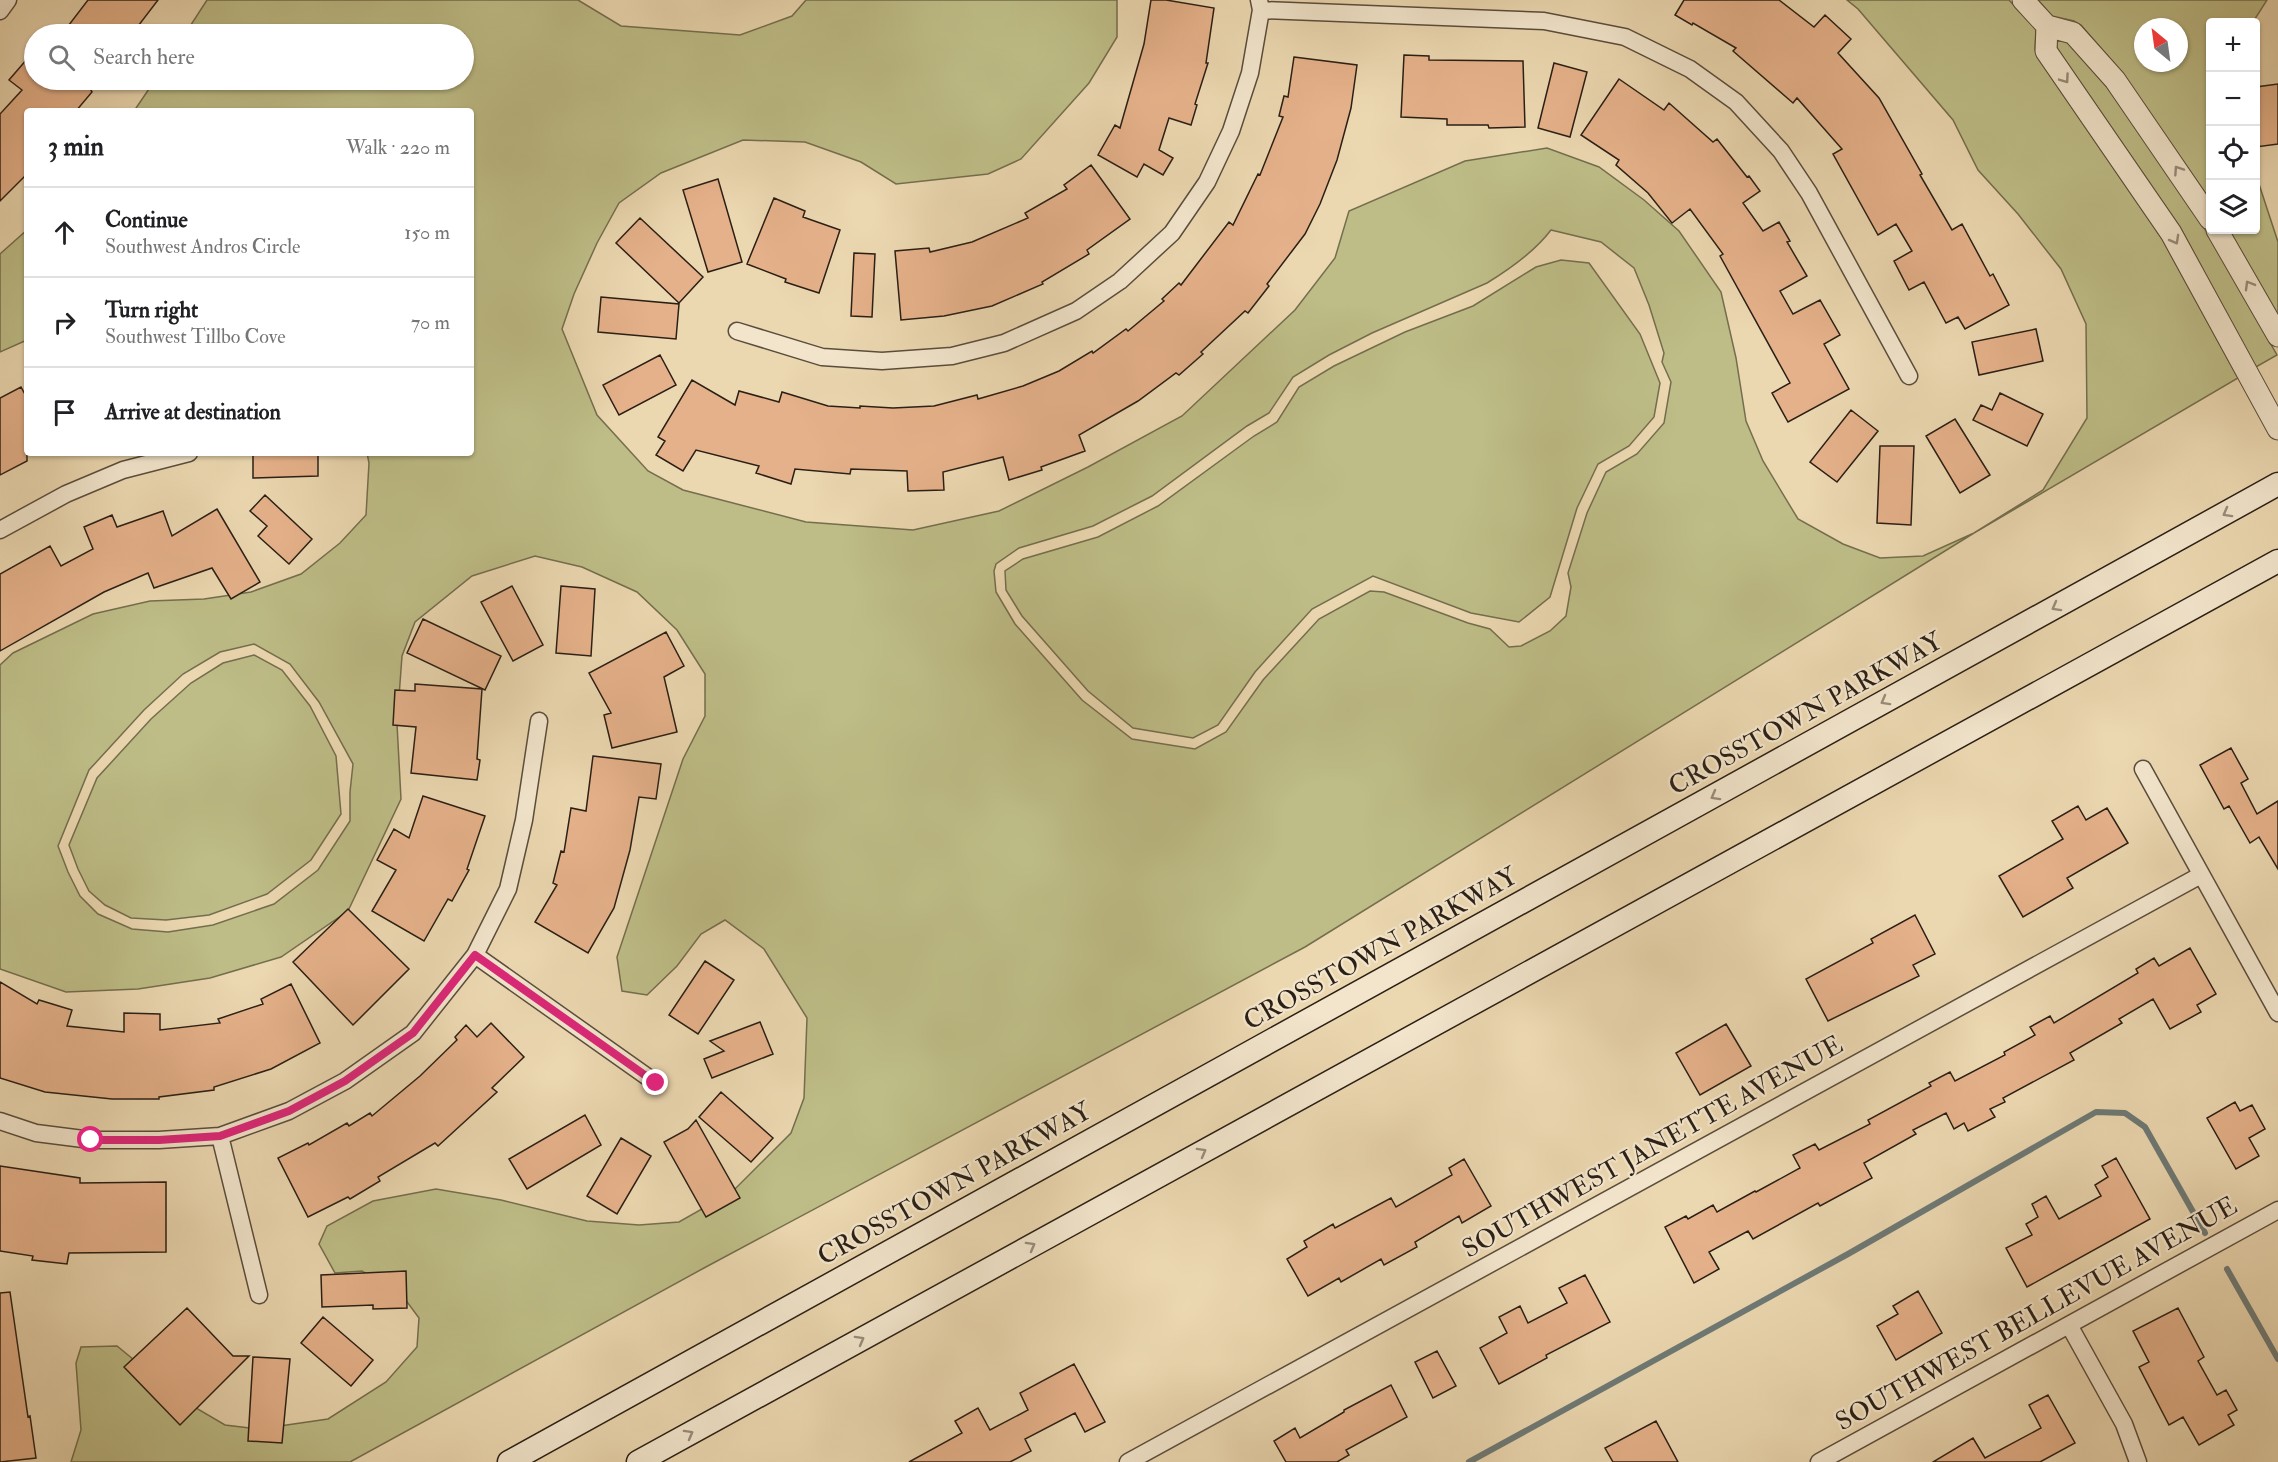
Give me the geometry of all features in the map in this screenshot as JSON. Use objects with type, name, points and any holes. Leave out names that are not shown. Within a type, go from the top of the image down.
[{"type":"main road","name":"CROSSTOWN PARKWAY","points":[[509,1462],[2278,484]]},
{"type":"main road","points":[[638,1462],[2278,561]]},
{"type":"street","points":[[0,11],[8,0]]},
{"type":"street","points":[[2023,0],[2047,26],[2073,33],[2115,80],[2206,212]]},
{"type":"street","points":[[737,331],[822,357],[882,361],[952,356],[1004,343],[1076,311],[1120,281],[1172,233],[1207,182],[1231,131],[1250,73],[1260,5],[1544,21],[1625,37],[1690,69],[1736,102],[1781,150],[1809,192],[1909,376]]},
{"type":"street","points":[[2047,26],[2046,51],[2171,233],[2278,429]]},
{"type":"street","points":[[2219,234],[2278,336]]},
{"type":"street","points":[[0,530],[66,494],[123,470],[177,456]]},
{"type":"street","points":[[0,1121],[36,1133],[91,1140],[159,1140],[220,1136],[289,1111],[345,1081],[413,1033],[475,955],[508,889],[524,820],[539,720]]},
{"type":"street","points":[[2143,769],[2278,1013]]},
{"type":"street","name":"SOUTHWEST JANETTE AVENUE","points":[[1128,1462],[2201,875]]},
{"type":"street","points":[[475,955],[656,1083]]},
{"type":"street","points":[[220,1136],[259,1295]]},
{"type":"street","name":"SOUTHWEST BELLEVUE AVENUE","points":[[1819,1462],[2278,1210]]},
{"type":"street","points":[[2069,1325],[2124,1424],[2138,1462]]},
{"type":"shaded area","points":[[207,0],[578,0],[621,26],[740,35],[792,16],[806,0],[1117,0],[1117,37],[1089,83],[1021,159],[988,174],[896,184],[861,162],[805,142],[743,140],[661,173],[619,203],[597,243],[574,294],[562,329],[597,415],[648,471],[683,490],[806,522],[913,530],[999,511],[1088,467],[1182,416],[1295,310],[1335,258],[1349,211],[1465,161],[1547,148],[1599,167],[1644,200],[1679,231],[1721,292],[1736,358],[1746,421],[1763,461],[1798,519],[1843,544],[1880,558],[1923,556],[1974,533],[1305,947],[704,1268],[350,1462],[71,1462],[81,1430],[76,1363],[81,1347],[117,1346],[184,1401],[225,1425],[259,1429],[328,1419],[386,1382],[417,1347],[419,1318],[402,1295],[362,1271],[335,1273],[319,1244],[327,1226],[373,1201],[436,1189],[501,1200],[587,1221],[639,1225],[679,1222],[732,1192],[791,1133],[804,1098],[807,1018],[764,949],[725,920],[701,934],[677,966],[647,995],[622,991],[617,957],[683,759],[705,716],[705,674],[677,630],[637,592],[582,567],[535,556],[472,576],[415,622],[402,656],[397,724],[401,799],[348,911],[281,957],[210,978],[138,989],[66,992],[0,969],[0,665],[13,653],[93,614],[150,601],[204,599],[251,592],[301,574],[340,543],[366,515],[368,456],[474,456],[474,108],[136,108],[148,90],[474,90],[474,24],[191,24]],"holes":[[[1551,230],[1601,242],[1634,268],[1649,305],[1664,353],[1662,362],[1671,382],[1664,423],[1637,454],[1606,472],[1587,513],[1568,573],[1571,587],[1566,616],[1550,631],[1521,646],[1509,647],[1490,629],[1384,592],[1370,591],[1319,619],[1263,680],[1226,732],[1195,749],[1132,739],[1082,700],[1015,624],[996,592],[994,571],[996,564],[1019,548],[1093,526],[1152,496],[1247,426],[1269,413],[1293,377],[1372,333],[1487,283],[1522,259]],[[254,644],[290,664],[319,702],[353,764],[350,821],[318,870],[274,904],[213,925],[168,932],[132,929],[98,914],[80,896],[58,846],[89,770],[144,710],[183,674],[220,652]]]},
{"type":"shaded area","points":[[1847,0],[2009,0],[2036,29],[2037,57],[2162,239],[2238,378],[1974,533],[2043,490],[2087,418],[2086,324],[2061,269],[2018,214],[1978,170],[1953,120],[1858,9]]},
{"type":"shaded area","points":[[2038,0],[2267,0],[2256,18],[2206,18],[2206,194],[2123,74],[2081,25],[2052,16]]},
{"type":"shaded area","points":[[2057,40],[2068,43],[2107,87],[2206,231],[2277,355],[2256,367],[2180,227],[2057,48]]},
{"type":"shaded area","points":[[2260,187],[2278,242],[2278,315],[2231,234],[2260,234]]},
{"type":"shaded area","points":[[24,233],[24,341],[0,352],[0,254]]},
{"type":"shaded area","points":[[1561,260],[1589,263],[1640,334],[1660,383],[1654,417],[1629,446],[1598,464],[1577,508],[1550,597],[1519,622],[1471,613],[1373,576],[1312,609],[1255,672],[1218,725],[1193,738],[1133,728],[1088,691],[1022,616],[1006,590],[1005,571],[1023,559],[1098,537],[1158,506],[1254,436],[1277,422],[1299,387],[1334,366],[1405,332],[1473,306],[1536,267]]},
{"type":"shaded area","points":[[254,655],[282,670],[310,706],[336,756],[341,814],[311,860],[267,894],[209,915],[166,920],[131,918],[105,905],[89,891],[69,845],[97,778],[151,719],[191,683],[223,663]]},
{"type":"building","points":[[88,0],[158,0],[140,24],[70,24]]},
{"type":"building","points":[[1151,0],[1166,0],[1214,8],[1206,63],[1208,63],[1191,125],[1169,118],[1159,150],[1173,158],[1163,175],[1144,164],[1137,177],[1098,155],[1115,125],[1120,128],[1144,44]]},
{"type":"building","points":[[1684,0],[1779,0],[1814,27],[1825,15],[1851,39],[1838,53],[1879,98],[1952,230],[1962,224],[1990,276],[1993,274],[2009,305],[1965,329],[1958,317],[1946,323],[1924,282],[1909,290],[1894,261],[1912,251],[1896,224],[1878,235],[1833,154],[1842,149],[1797,98],[1793,103],[1733,51],[1736,48],[1675,15]]},
{"type":"building","points":[[1404,55],[1429,56],[1429,60],[1523,61],[1525,127],[1489,128],[1488,125],[1447,125],[1447,119],[1401,117]]},
{"type":"building","points":[[1294,57],[1357,65],[1351,108],[1337,160],[1320,204],[1305,234],[1248,313],[1245,311],[1179,375],[1176,373],[1138,401],[1079,435],[1085,451],[1041,467],[1042,470],[1009,480],[1003,457],[943,472],[944,490],[908,491],[907,471],[851,469],[850,474],[795,469],[791,484],[756,473],[759,466],[696,450],[683,471],[656,455],[665,441],[658,437],[692,380],[735,405],[739,391],[779,402],[782,392],[828,406],[893,408],[934,406],[977,395],[978,399],[1023,386],[1059,371],[1092,351],[1093,353],[1126,329],[1128,331],[1164,301],[1162,299],[1179,283],[1181,285],[1229,222],[1233,225],[1258,174],[1260,175],[1283,117],[1279,116],[1284,96],[1288,97]]},
{"type":"building","points":[[24,63],[24,90],[91,90],[92,92],[79,108],[24,108],[24,177],[0,201],[0,114],[22,90],[9,80]]},
{"type":"building","points":[[1554,63],[1587,72],[1570,137],[1538,128]]},
{"type":"building","points":[[1619,79],[1664,110],[1669,103],[1713,142],[1717,139],[1747,177],[1749,176],[1760,191],[1743,203],[1763,231],[1779,222],[1790,241],[1787,242],[1807,276],[1780,291],[1793,314],[1820,300],[1840,335],[1824,344],[1849,389],[1788,422],[1772,393],[1790,383],[1720,256],[1723,254],[1690,209],[1672,223],[1648,193],[1616,165],[1619,160],[1581,135]]},
{"type":"building","points":[[2278,84],[2278,144],[2260,146],[2260,86]]},
{"type":"building","points":[[1091,165],[1130,219],[1087,250],[1089,254],[1042,282],[1043,284],[992,306],[944,316],[901,320],[895,251],[929,248],[930,252],[972,242],[1028,218],[1025,213],[1067,189],[1064,185]]},
{"type":"building","points":[[718,179],[742,262],[708,272],[683,190]]},
{"type":"building","points":[[774,198],[805,211],[803,217],[840,230],[819,293],[785,282],[786,279],[747,264]]},
{"type":"building","points":[[640,218],[703,277],[679,303],[616,243]]},
{"type":"building","points":[[854,253],[875,254],[872,317],[851,316]]},
{"type":"building","points":[[601,297],[679,304],[676,339],[598,332]]},
{"type":"building","points":[[2036,329],[2043,361],[1979,375],[1972,342]]},
{"type":"building","points":[[660,355],[676,385],[619,415],[603,385]]},
{"type":"building","points":[[21,387],[24,392],[24,456],[27,456],[27,461],[0,475],[0,398]]},
{"type":"building","points":[[2000,393],[2043,414],[2027,446],[1973,420],[1981,405],[1992,410]]},
{"type":"building","points":[[1851,410],[1878,431],[1837,482],[1810,462]]},
{"type":"building","points":[[1955,419],[1990,475],[1960,493],[1926,436]]},
{"type":"building","points":[[1880,446],[1914,446],[1911,525],[1877,523]]},
{"type":"building","points":[[253,456],[318,456],[318,476],[253,478]]},
{"type":"building","points":[[265,495],[312,539],[289,564],[258,536],[267,526],[250,511]]},
{"type":"building","points":[[217,509],[260,582],[231,599],[212,568],[154,588],[148,573],[104,592],[0,651],[0,574],[50,546],[61,566],[93,549],[84,527],[112,515],[117,527],[163,511],[172,536]]},
{"type":"building","points":[[512,586],[543,645],[513,661],[481,602]]},
{"type":"building","points":[[561,586],[595,589],[591,656],[556,653]]},
{"type":"building","points":[[423,619],[501,656],[485,690],[407,653]]},
{"type":"building","points":[[666,632],[684,666],[664,677],[677,732],[612,748],[604,715],[611,713],[589,673]]},
{"type":"building","points":[[415,684],[482,689],[477,759],[480,760],[477,780],[411,773],[416,727],[393,725],[395,690],[415,691]]},
{"type":"building","points":[[2231,748],[2248,779],[2241,783],[2257,814],[2278,801],[2278,869],[2259,837],[2250,843],[2229,806],[2224,809],[2200,765]]},
{"type":"building","points":[[593,756],[661,764],[656,799],[639,797],[630,850],[614,908],[588,953],[535,922],[557,885],[553,883],[561,851],[564,852],[571,808],[586,811]]},
{"type":"building","points":[[423,796],[485,816],[467,869],[469,870],[452,901],[448,899],[424,941],[372,911],[396,870],[377,860],[394,829],[409,838]]},
{"type":"building","points":[[2078,806],[2086,820],[2107,808],[2128,843],[2067,878],[2073,888],[2023,917],[1999,876],[2063,839],[2052,821]]},
{"type":"building","points":[[348,909],[409,969],[353,1025],[293,962]]},
{"type":"building","points":[[1915,915],[1935,954],[1913,965],[1919,976],[1828,1021],[1806,979],[1873,943],[1871,939]]},
{"type":"building","points":[[2190,948],[2216,994],[2197,1005],[2201,1012],[2170,1029],[2153,999],[2119,1019],[2122,1023],[2070,1053],[2074,1060],[2003,1098],[2005,1102],[1990,1109],[1995,1117],[1968,1131],[1964,1123],[1954,1129],[1946,1113],[1913,1130],[1916,1134],[1864,1163],[1872,1178],[1820,1206],[1818,1203],[1753,1239],[1748,1231],[1709,1252],[1719,1269],[1694,1283],[1665,1227],[1686,1216],[1688,1219],[1713,1205],[1717,1212],[1756,1192],[1800,1168],[1793,1155],[1815,1144],[1819,1150],[1870,1124],[1868,1120],[1931,1086],[1929,1083],[1950,1072],[1955,1081],[2005,1055],[2004,1052],[2035,1035],[2030,1027],[2050,1016],[2054,1023],[2138,973],[2136,969],[2154,958],[2159,966]]},
{"type":"building","points":[[705,961],[734,980],[698,1034],[669,1015]]},
{"type":"building","points":[[0,982],[37,1004],[39,1000],[72,1010],[67,1026],[124,1032],[124,1013],[160,1014],[160,1030],[220,1023],[218,1019],[263,1004],[261,999],[291,984],[320,1043],[271,1069],[214,1087],[214,1090],[159,1097],[159,1099],[112,1099],[45,1092],[0,1078]]},
{"type":"building","points":[[760,1022],[773,1054],[712,1078],[704,1059],[724,1051],[710,1041]]},
{"type":"building","points":[[491,1023],[524,1057],[492,1088],[497,1092],[438,1146],[435,1143],[378,1177],[380,1181],[350,1199],[348,1197],[308,1217],[278,1158],[308,1143],[309,1145],[347,1123],[349,1126],[370,1113],[372,1116],[420,1076],[457,1040],[455,1037],[466,1025],[477,1037]]},
{"type":"building","points":[[1726,1024],[1751,1066],[1700,1095],[1676,1053]]},
{"type":"building","points":[[721,1092],[773,1138],[751,1162],[699,1117]]},
{"type":"building","points":[[2235,1102],[2240,1111],[2252,1105],[2265,1129],[2249,1138],[2259,1156],[2236,1169],[2207,1118]]},
{"type":"building","points":[[585,1115],[601,1145],[527,1189],[509,1159]]},
{"type":"building","points":[[696,1120],[740,1198],[706,1217],[664,1142],[688,1129]]},
{"type":"building","points":[[621,1138],[651,1156],[617,1214],[587,1196]]},
{"type":"building","points":[[2116,1158],[2150,1219],[2027,1287],[2006,1248],[2032,1235],[2026,1224],[2038,1217],[2032,1204],[2046,1196],[2059,1219],[2101,1196],[2095,1185],[2108,1177],[2102,1166]]},
{"type":"building","points":[[1464,1159],[1491,1206],[1462,1223],[1459,1216],[1415,1242],[1417,1247],[1384,1265],[1381,1259],[1341,1282],[1339,1278],[1308,1296],[1287,1259],[1307,1247],[1304,1241],[1333,1224],[1335,1228],[1391,1198],[1396,1207],[1452,1175],[1449,1168]]},
{"type":"building","points":[[0,1166],[80,1178],[80,1183],[166,1182],[166,1252],[69,1253],[67,1264],[32,1260],[33,1256],[0,1251]]},
{"type":"building","points":[[406,1271],[407,1308],[373,1309],[373,1305],[322,1307],[321,1275]]},
{"type":"building","points":[[1585,1275],[1610,1322],[1546,1355],[1547,1358],[1499,1384],[1480,1348],[1507,1333],[1499,1317],[1520,1306],[1528,1323],[1567,1303],[1559,1288]]},
{"type":"building","points":[[1918,1291],[1942,1333],[1896,1360],[1877,1326],[1898,1314],[1893,1306]]},
{"type":"building","points":[[10,1292],[36,1458],[0,1462],[0,1293]]},
{"type":"building","points":[[187,1308],[233,1356],[249,1356],[180,1425],[124,1367]]},
{"type":"building","points":[[2178,1308],[2204,1357],[2198,1361],[2217,1395],[2226,1390],[2237,1410],[2228,1415],[2234,1425],[2199,1445],[2183,1417],[2169,1425],[2139,1367],[2149,1362],[2133,1331]]},
{"type":"building","points":[[323,1317],[373,1360],[351,1386],[301,1343]]},
{"type":"building","points":[[1437,1351],[1456,1386],[1433,1398],[1415,1362]]},
{"type":"building","points":[[253,1357],[290,1359],[282,1443],[248,1441]]},
{"type":"building","points":[[1074,1364],[1105,1422],[1085,1432],[1075,1413],[1025,1439],[1031,1451],[1010,1462],[909,1462],[962,1433],[955,1421],[978,1408],[990,1430],[1028,1410],[1020,1393]]},
{"type":"building","points":[[1391,1385],[1407,1417],[1346,1450],[1349,1455],[1337,1462],[1286,1462],[1274,1441],[1295,1428],[1300,1438],[1344,1410]]},
{"type":"building","points":[[2048,1395],[2075,1443],[2040,1462],[1933,1462],[1973,1438],[1985,1458],[2041,1428],[2029,1405]]},
{"type":"building","points":[[1656,1421],[1678,1462],[1613,1462],[1605,1448]]},
{"type":"waterway","points":[[1469,1462],[1848,1254],[2096,1112],[2125,1113],[2145,1127],[2205,1233]]},
{"type":"waterway","points":[[2227,1269],[2278,1359]]},
{"type":"route","points":[[91,1140],[159,1140],[220,1136],[289,1111],[345,1081],[413,1033],[475,955],[656,1083]]}]
